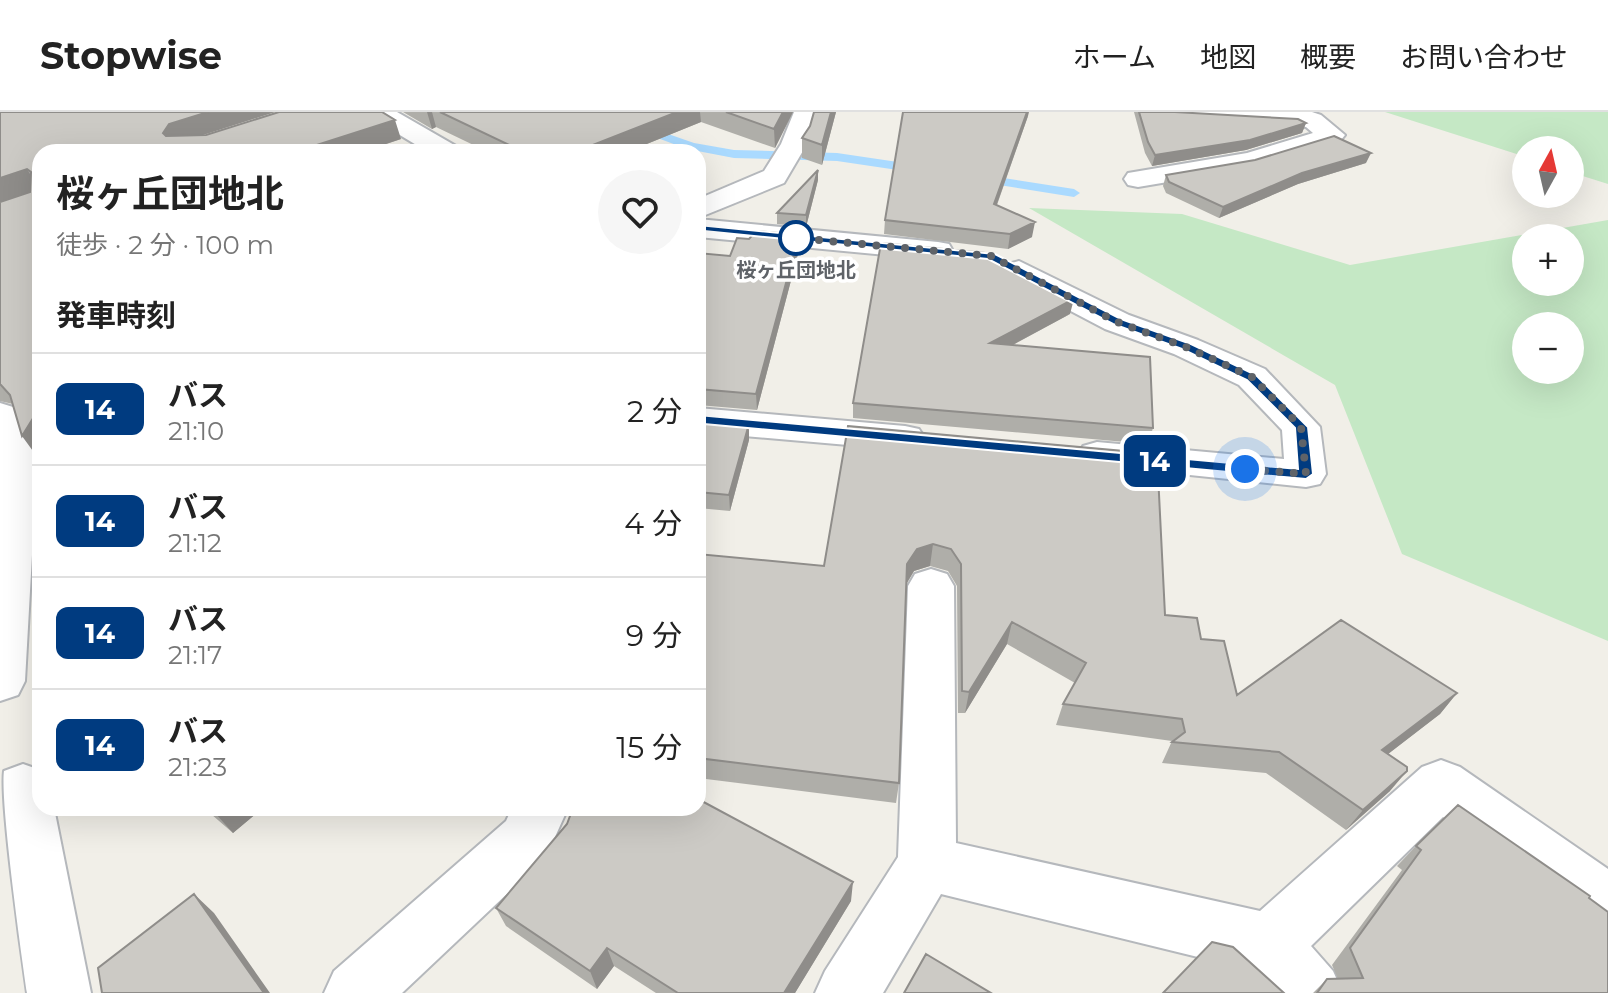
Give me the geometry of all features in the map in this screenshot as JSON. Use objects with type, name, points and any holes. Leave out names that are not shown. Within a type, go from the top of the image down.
[{"type":"street","points":[[379,112],[433,144]]},
{"type":"street","points":[[706,206],[774,177],[791,151],[806,112]]},
{"type":"street","points":[[1138,179],[1251,160],[1332,135],[1312,120],[1168,112]]},
{"type":"street","points":[[706,229],[983,256],[1117,322],[1186,347],[1252,377],[1301,427],[1306,474],[1056,452]]},
{"type":"street","points":[[706,421],[932,441]]},
{"type":"street","points":[[0,681],[17,465],[3,428]]},
{"type":"street","points":[[847,993],[927,864],[931,586]]},
{"type":"street","points":[[1269,944],[1441,784],[1608,904]]},
{"type":"street","points":[[21,785],[59,993]]},
{"type":"street","points":[[356,993],[526,839],[536,816]]},
{"type":"street","points":[[927,864],[1269,944],[1311,993]]},
{"type":"green space","points":[[1385,112],[1608,112],[1608,184],[1584,176],[1584,136],[1512,136],[1512,153]]},
{"type":"green space","points":[[1029,208],[1182,214],[1350,265],[1512,237],[1512,296],[1584,296],[1584,224],[1608,220],[1608,641],[1402,554],[1335,385]]},
{"type":"building","points":[[0,112],[208,112],[169,124],[163,133],[166,136],[206,135],[279,112],[382,112],[395,120],[320,144],[32,144],[32,420],[22,436],[10,395],[0,384],[0,202],[30,192],[31,172],[27,169],[0,178]]},
{"type":"building","points":[[440,112],[677,112],[595,144],[507,144]]},
{"type":"building","points":[[726,112],[783,112],[774,129]]},
{"type":"building","points":[[814,112],[831,112],[822,145],[802,138]]},
{"type":"building","points":[[903,112],[1027,112],[994,204],[1035,222],[1010,234],[885,220]]},
{"type":"building","points":[[1139,112],[1298,119],[1306,123],[1250,140],[1155,155]]},
{"type":"building","points":[[1334,136],[1371,153],[1302,173],[1223,207],[1169,182],[1166,175],[1255,160]]},
{"type":"building","points":[[818,170],[806,215],[777,213]]},
{"type":"building","points":[[756,231],[799,235],[756,394],[706,390],[706,254],[730,256],[737,238],[749,239]]},
{"type":"building","points":[[881,243],[985,253],[1074,299],[990,343],[1150,357],[1153,428],[853,403]]},
{"type":"building","points":[[706,420],[749,424],[729,495],[706,493]]},
{"type":"building","points":[[848,426],[1157,454],[1165,615],[1197,618],[1201,639],[1224,641],[1237,695],[1341,620],[1457,693],[1382,750],[1407,767],[1407,771],[1363,810],[1279,752],[1172,742],[1185,732],[1182,719],[1063,704],[1086,663],[1012,622],[969,692],[962,691],[961,564],[951,549],[933,544],[917,549],[907,564],[899,783],[706,759],[706,555],[824,566]]},
{"type":"building","points":[[706,803],[853,882],[784,993],[678,993],[607,948],[590,971],[496,908],[567,824],[570,816],[706,816]]},
{"type":"building","points":[[1458,805],[1590,896],[1608,912],[1608,993],[1317,993],[1327,979],[1363,978],[1350,948],[1421,850],[1416,846]]},
{"type":"building","points":[[194,894],[264,993],[102,993],[98,968]]},
{"type":"building","points":[[1212,942],[1233,947],[1284,993],[1163,993]]},
{"type":"building","points":[[926,954],[991,993],[904,993]]},
{"type":"waterway","points":[[594,112],[685,144]]},
{"type":"waterway","points":[[706,149],[734,154],[837,157],[918,169]]},
{"type":"waterway","points":[[978,178],[1074,193]]},
{"type":"bus line","name":"14","points":[[706,229],[991,256],[1117,322],[1186,347],[1252,377],[1301,427],[1306,474],[706,421]]},
{"type":"place","name":"桜ヶ丘団地北","points":[[796,238]]},
{"type":"route","points":[[796,238],[786,237],[991,256],[1117,322],[1186,347],[1252,377],[1301,427],[1306,474],[1245,469]]}]
